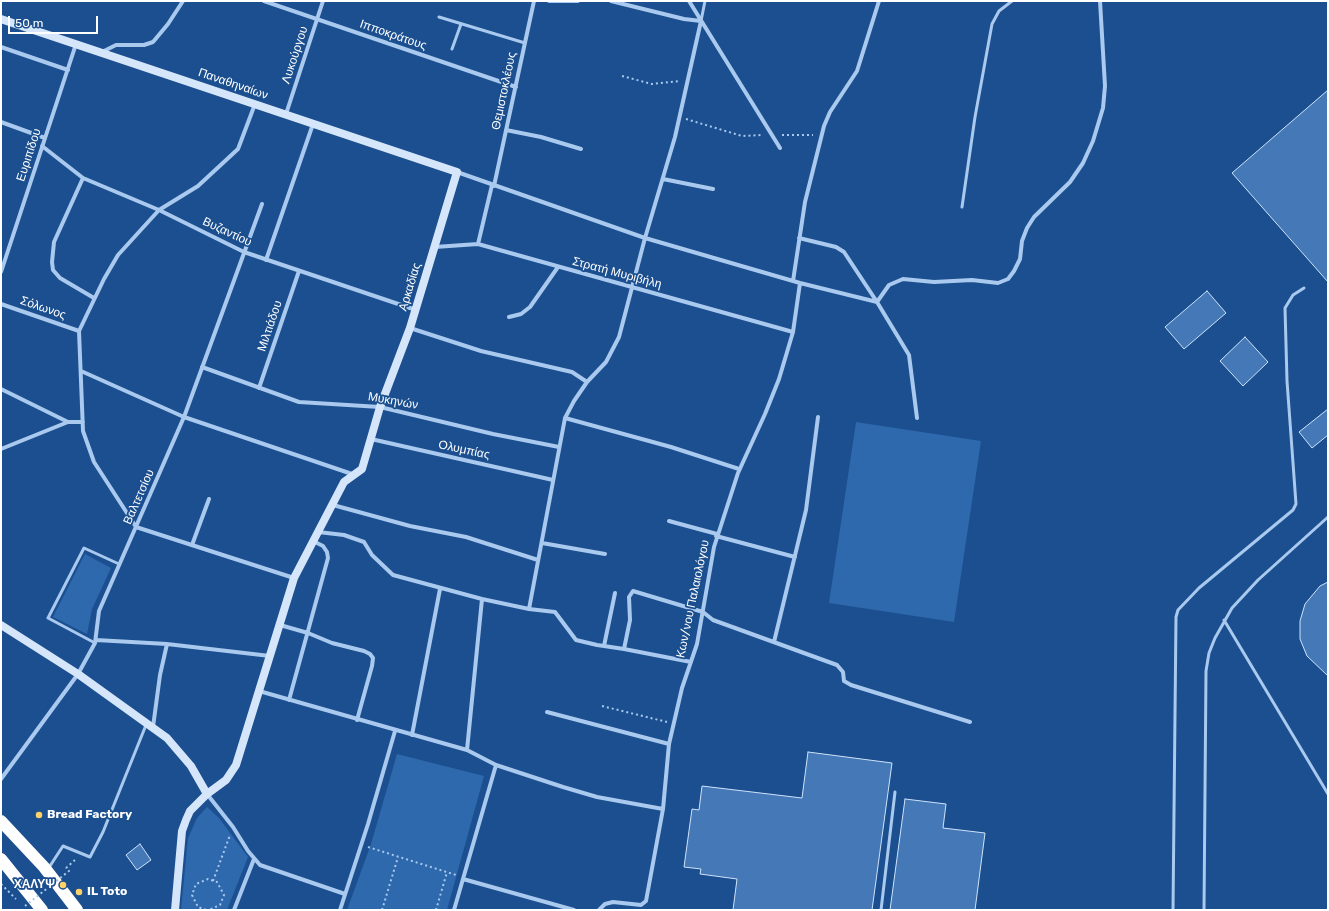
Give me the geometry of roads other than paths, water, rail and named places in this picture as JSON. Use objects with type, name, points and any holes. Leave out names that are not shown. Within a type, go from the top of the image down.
[{"type":"highway","points":[[1,821],[47,871],[77,910]]},
{"type":"highway","points":[[1,859],[42,910]]},
{"type":"street","points":[[102,53],[116,45],[144,45],[153,42],[168,24],[183,1]]},
{"type":"street","name":"Ιπποκράτους","points":[[264,1],[516,87]]},
{"type":"street","name":"Λυκούργου","points":[[286,115],[323,1]]},
{"type":"street","points":[[549,1],[578,1]]},
{"type":"street","points":[[611,1],[684,19],[701,21]]},
{"type":"street","points":[[689,1],[780,148]]},
{"type":"street","points":[[793,281],[805,202],[821,135],[830,112],[857,71],[879,1]]},
{"type":"street","points":[[877,302],[889,285],[903,279],[934,282],[972,280],[992,283],[1004,281],[1012,275],[1020,259],[1022,240],[1027,228],[1034,217],[1074,178],[1093,141],[1103,108],[1105,86],[1100,1]]},
{"type":"street","name":"Θεμιστοκλέους","points":[[478,244],[516,87],[532,2]]},
{"type":"street","name":"Παναθηναίων","points":[[1,19],[457,172]]},
{"type":"street","points":[[529,609],[565,418],[574,400],[587,382],[606,362],[620,337],[645,238],[680,117],[701,21]]},
{"type":"street","name":"Ευριπίδου","points":[[1,272],[76,44]]},
{"type":"street","points":[[1,47],[68,70]]},
{"type":"street","points":[[255,104],[238,150],[198,186],[159,210],[118,255],[94,298],[79,331],[83,431],[94,462],[136,527],[294,578]]},
{"type":"street","points":[[1,122],[45,138]]},
{"type":"street","points":[[266,260],[313,124]]},
{"type":"street","points":[[506,130],[541,137],[581,149]]},
{"type":"street","name":"Βυζαντίου","points":[[42,146],[83,178],[159,210],[244,252],[416,310]]},
{"type":"street","points":[[457,172],[645,238],[800,283],[877,302]]},
{"type":"street","name":"Αρκαδίας","points":[[175,910],[182,830],[190,812],[207,794],[226,780],[236,765],[294,578],[344,482],[362,469],[380,407],[416,310],[457,172]]},
{"type":"street","points":[[83,178],[54,242],[52,262],[53,270],[60,278],[94,298]]},
{"type":"street","points":[[663,179],[713,189]]},
{"type":"street","name":"Βαλτετσίου","points":[[1,779],[78,674],[96,642],[98,610],[184,417],[262,204]]},
{"type":"street","points":[[800,238],[836,247],[844,252],[877,302],[909,355],[917,418]]},
{"type":"street","name":"Στρατή Μυριβήλη","points":[[435,247],[478,244],[793,332]]},
{"type":"street","points":[[509,317],[521,314],[530,307],[558,267]]},
{"type":"street","name":"Μιλτιάδου","points":[[259,388],[299,271]]},
{"type":"street","name":"Κων/νου Παλαιολόγου","points":[[599,910],[605,904],[612,902],[641,905],[646,901],[663,809],[669,744],[703,612],[717,535],[739,469],[774,393],[793,332],[800,283]]},
{"type":"street","name":"Σόλωνος","points":[[1,304],[79,331]]},
{"type":"street","points":[[410,328],[481,351],[572,372],[587,382]]},
{"type":"street","name":"Μυκηνών","points":[[202,368],[299,402],[380,407],[493,434],[559,447]]},
{"type":"street","points":[[81,372],[184,417],[355,475]]},
{"type":"street","points":[[1,389],[68,422]]},
{"type":"street","points":[[774,642],[806,510],[818,417]]},
{"type":"street","points":[[565,418],[671,447],[739,469]]},
{"type":"street","points":[[1,449],[68,422],[83,422]]},
{"type":"street","name":"Ολυμπίας","points":[[371,439],[553,480]]},
{"type":"street","points":[[192,545],[209,499]]},
{"type":"street","points":[[332,504],[410,526],[466,537],[538,560]]},
{"type":"street","points":[[669,521],[795,557]]},
{"type":"street","points":[[318,532],[358,538],[364,542],[372,555],[393,575],[440,589],[482,599],[529,609],[555,612],[576,640],[691,662]]},
{"type":"street","points":[[289,700],[328,558],[327,552],[322,546],[313,541]]},
{"type":"street","points":[[542,543],[605,554]]},
{"type":"street","points":[[412,735],[440,589]]},
{"type":"street","points":[[624,649],[630,620],[629,597],[633,591],[703,612],[713,620],[837,665],[843,672],[844,681],[851,685],[970,722]]},
{"type":"street","points":[[604,646],[615,593]]},
{"type":"street","points":[[467,750],[482,599]]},
{"type":"street","points":[[1,625],[78,674],[167,738],[191,766],[207,794],[233,827],[254,859],[269,870],[345,894]]},
{"type":"street","points":[[280,625],[308,633],[332,643],[364,650],[373,658],[357,720]]},
{"type":"street","points":[[96,642],[167,644],[270,656]]},
{"type":"street","points":[[150,725],[167,644]]},
{"type":"street","points":[[259,691],[395,731],[467,750],[496,764],[576,791],[663,809]]},
{"type":"street","points":[[547,712],[669,744]]},
{"type":"street","points":[[340,910],[362,845],[395,731]]},
{"type":"street","points":[[454,910],[496,764]]},
{"type":"street","points":[[234,910],[254,859]]},
{"type":"street","points":[[463,878],[574,910]]},
{"type":"lane","points":[[701,21],[705,1]]},
{"type":"lane","points":[[962,207],[975,117],[992,24],[999,11],[1012,1]]},
{"type":"lane","points":[[439,17],[525,43]]},
{"type":"lane","points":[[452,49],[461,24]]},
{"type":"lane","points":[[1173,910],[1176,617],[1178,610],[1199,588],[1293,510],[1296,504],[1287,381],[1285,308],[1293,295],[1304,288]]},
{"type":"lane","points":[[1204,910],[1206,671],[1209,653],[1224,620],[1232,608],[1258,580],[1328,517]]},
{"type":"lane","points":[[96,642],[48,618],[84,548],[118,564]]},
{"type":"lane","points":[[1224,620],[1328,794]]},
{"type":"lane","points":[[47,871],[63,846],[90,857],[103,832],[150,725]]},
{"type":"lane","points":[[881,910],[895,792]]},
{"type":"place","name":"Bread Factory","points":[[39,815]]},
{"type":"place","name":"ΧΑΛΥΨ","points":[[63,885]]},
{"type":"place","name":"IL Toto","points":[[79,892]]}]
